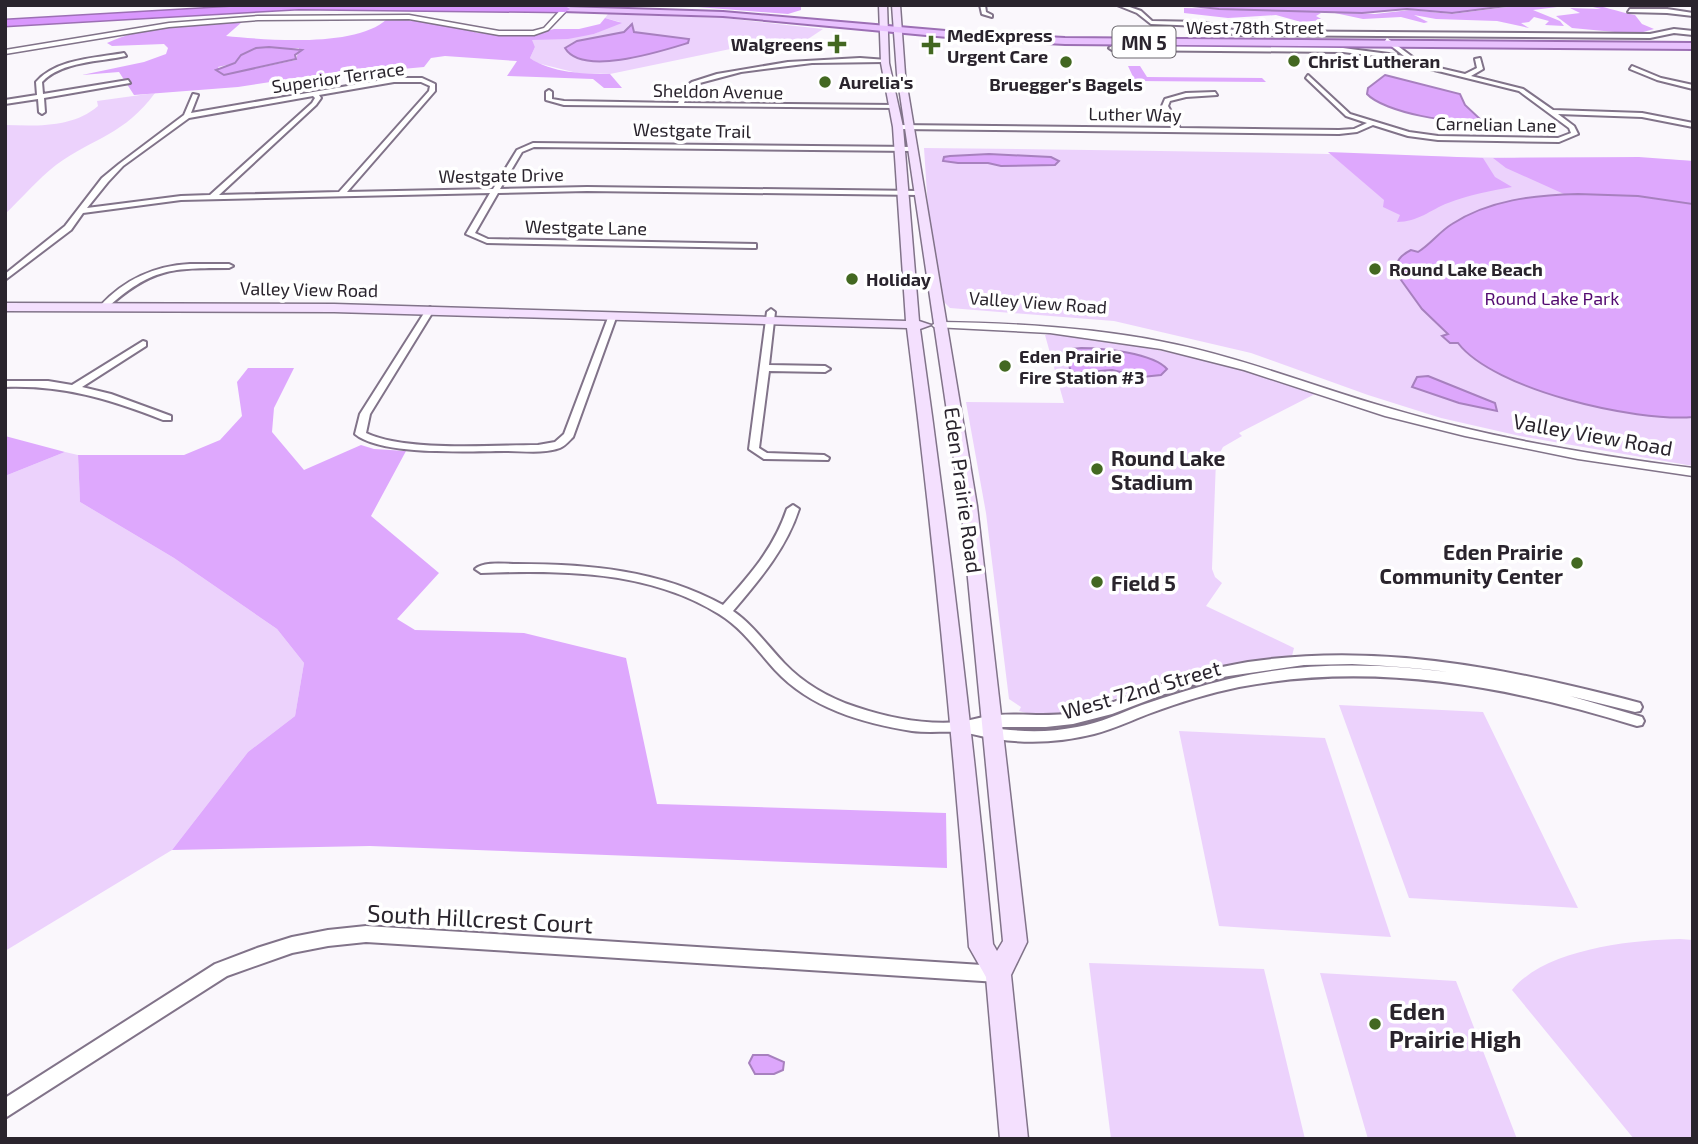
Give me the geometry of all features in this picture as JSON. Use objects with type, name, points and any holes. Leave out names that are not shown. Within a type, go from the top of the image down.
[{"type":"highway","points":[[5,15],[178,5]]},
{"type":"highway","name":"MN 5","points":[[510,5],[568,7]]},
{"type":"highway","name":"MN 5","points":[[5,23],[299,6],[568,7]]},
{"type":"main road","name":"West 78th Street","points":[[568,7],[755,16],[1088,38],[1389,42]]},
{"type":"main road","name":"West 78th Street","points":[[568,7],[679,8],[882,26]]},
{"type":"main road","points":[[812,18],[868,21],[879,19],[883,10]]},
{"type":"main road","name":"Eden Prairie Road","points":[[883,10],[884,60],[898,127],[906,149],[910,193],[913,320],[962,727],[981,947],[998,974],[1014,1139]]},
{"type":"main road","points":[[897,10],[905,22],[924,27],[1088,38]]},
{"type":"main road","name":"Eden Prairie Road","points":[[897,10],[898,49],[911,127],[906,149]]},
{"type":"main road","points":[[755,16],[861,28],[883,38]]},
{"type":"main road","name":"West 78th Street","points":[[897,27],[1065,41],[1693,44]]},
{"type":"main road","points":[[1103,31],[1104,35],[1116,37],[1219,39]]},
{"type":"main road","points":[[898,49],[904,38],[920,35],[1065,41]]},
{"type":"main road","name":"Eden Prairie Road","points":[[910,193],[929,239],[938,320],[968,506],[1015,942],[998,974]]},
{"type":"main road","name":"Valley View Road","points":[[5,307],[430,310],[938,320]]},
{"type":"street","points":[[982,5],[984,13],[990,16]]},
{"type":"street","points":[[1119,5],[1139,12],[1149,23],[1202,24],[1243,33],[1650,36],[1689,32]]},
{"type":"street","points":[[5,52],[169,25],[234,20],[421,17],[476,30],[531,32],[546,28],[568,7]]},
{"type":"street","points":[[1630,11],[1667,11],[1693,15]]},
{"type":"street","points":[[1682,14],[1672,17],[1689,32]]},
{"type":"street","name":"Carnelian Lane","points":[[1308,77],[1343,112],[1370,124],[1428,137],[1559,140],[1575,134],[1572,127],[1516,88],[1420,65],[1389,42]]},
{"type":"street","points":[[1112,48],[1343,50],[1385,58],[1409,58]]},
{"type":"street","points":[[42,112],[40,79],[51,72],[124,54]]},
{"type":"street","points":[[680,104],[687,88],[694,83],[776,64],[816,59],[884,60]]},
{"type":"street","points":[[1467,76],[1480,69],[1478,59]]},
{"type":"street","points":[[1632,68],[1659,79],[1693,87]]},
{"type":"street","name":"Superior Terrace","points":[[187,116],[404,79],[422,80],[434,88],[341,194]]},
{"type":"street","points":[[5,102],[128,82]]},
{"type":"street","name":"Sheldon Avenue","points":[[549,92],[549,100],[557,103],[895,107]]},
{"type":"street","points":[[212,197],[314,104],[318,98],[314,93]]},
{"type":"street","points":[[1178,130],[1165,106],[1167,100],[1186,95],[1214,94]]},
{"type":"street","points":[[5,278],[52,242],[84,211],[92,196],[121,165],[187,116],[195,95]]},
{"type":"street","points":[[1551,112],[1626,113],[1667,118],[1693,125]]},
{"type":"street","points":[[1667,118],[1675,114]]},
{"type":"street","name":"Luther Way","points":[[898,127],[1348,132],[1370,124]]},
{"type":"street","name":"Westgate Trail","points":[[495,191],[519,151],[540,144],[906,149]]},
{"type":"street","name":"Westgate Drive","points":[[84,211],[212,197],[341,194],[587,189],[910,193]]},
{"type":"street","name":"Westgate Lane","points":[[495,191],[471,231],[473,237],[487,240],[753,246]]},
{"type":"street","points":[[104,306],[126,285],[146,272],[172,266],[229,266]]},
{"type":"street","points":[[430,310],[365,414],[360,433],[367,440],[403,445],[538,448],[558,445],[569,435],[613,315]]},
{"type":"street","points":[[770,316],[754,449],[764,456],[824,458]]},
{"type":"street","name":"Valley View Road","points":[[938,320],[1063,330],[1160,345],[1223,359],[1392,413],[1446,426],[1621,463],[1693,472]]},
{"type":"street","points":[[75,387],[143,344]]},
{"type":"street","points":[[764,369],[825,369]]},
{"type":"street","points":[[5,384],[75,387],[111,395],[167,418]]},
{"type":"street","points":[[725,611],[778,547],[788,528],[793,509]]},
{"type":"street","name":"West 72nd Street","points":[[481,569],[551,568],[634,578],[681,590],[725,611],[755,636],[782,669],[805,688],[833,704],[866,716],[902,724],[993,728],[1021,736],[1070,733],[1093,729],[1174,700],[1241,682],[1339,671],[1418,674],[1508,687],[1636,714]]},
{"type":"street","name":"South Hillcrest Court","points":[[5,1109],[221,970],[258,954],[332,936],[366,934],[998,974]]},
{"type":"green space","points":[[608,14],[725,18],[823,29],[805,41],[764,42],[610,74],[577,73],[537,63],[530,58],[535,47],[531,40],[594,34],[620,22],[605,18]],"holes":[[[629,25],[633,32],[689,40],[688,43],[639,56],[599,62],[590,61],[565,48],[577,41],[625,32]]]},
{"type":"green space","points":[[155,93],[120,127],[56,165],[5,214],[5,125],[66,122],[88,113],[98,106],[97,101]]},
{"type":"green space","name":"Round Lake Park","points":[[924,148],[1693,161],[1693,466],[1520,436],[1441,418],[1251,353],[1114,321],[950,308],[943,301],[928,209]]},
{"type":"green space","points":[[1045,335],[1184,356],[1317,393],[1239,433],[1242,436],[1223,447],[1216,460],[1212,569],[1215,577],[1222,583],[1206,606],[1294,648],[1292,656],[1194,671],[1100,704],[1059,714],[1039,715],[1019,711],[1021,707],[1009,699],[986,513],[966,402],[1064,403]]},
{"type":"green space","points":[[65,452],[78,455],[80,502],[174,558],[277,629],[304,663],[295,716],[248,752],[172,850],[5,951],[5,476]]},
{"type":"green space","points":[[1339,705],[1483,712],[1578,908],[1409,898]]},
{"type":"green space","points":[[1179,731],[1325,738],[1391,937],[1219,926]]},
{"type":"green space","points":[[1693,940],[1693,1139],[1634,1139],[1512,990],[1527,976],[1567,956],[1614,945]]},
{"type":"green space","points":[[1089,963],[1264,969],[1305,1139],[1111,1139]]},
{"type":"green space","points":[[1320,973],[1456,981],[1517,1139],[1368,1139]]},
{"type":"shaded area","points":[[672,5],[801,5],[801,10],[788,14]]},
{"type":"shaded area","points":[[1183,5],[1514,5],[1452,13],[1407,9],[1362,13],[1219,9]]},
{"type":"shaded area","points":[[1522,5],[1573,5],[1533,10],[1560,21],[1564,26],[1545,25],[1549,21],[1534,17],[1529,22],[1521,23],[1529,28],[1497,21],[1436,19],[1414,15],[1428,22],[1424,23],[1401,17],[1363,19],[1330,12],[1375,14],[1410,10],[1452,14]]},
{"type":"shaded area","points":[[1585,5],[1635,15],[1642,24],[1654,29],[1636,34],[1572,28],[1556,16],[1580,13],[1570,8],[1601,9]]},
{"type":"shaded area","points":[[1184,8],[1315,11],[1321,13],[1316,16],[1323,20],[1301,22],[1276,15],[1228,18],[1184,13]]},
{"type":"shaded area","points":[[605,18],[622,23],[594,34],[568,39],[532,40],[535,47],[530,58],[558,70],[610,74],[622,88],[604,88],[593,79],[507,76],[517,61],[445,56],[431,58],[424,67],[391,70],[362,68],[238,87],[134,95],[119,72],[82,75],[144,62],[166,54],[168,48],[164,44],[112,46],[107,43],[139,32],[173,26],[242,22],[226,36],[310,40],[355,34],[373,28],[387,19],[441,22],[478,33],[534,34],[600,24]],"holes":[[[299,48],[296,60],[224,75],[218,67],[236,63],[241,55]]]},
{"type":"shaded area","points":[[632,24],[634,32],[689,39],[688,43],[642,56],[605,61],[588,61],[574,56],[565,48],[577,41],[624,32]]},
{"type":"shaded area","points":[[256,48],[302,50],[295,55],[296,59],[224,75],[216,70],[235,63],[241,55]]},
{"type":"shaded area","points":[[1128,66],[1140,66],[1147,77],[1262,78],[1266,82],[1135,81]]},
{"type":"shaded area","points":[[1385,75],[1460,94],[1465,105],[1480,119],[1438,119],[1404,112],[1376,101],[1367,94],[1368,88]]},
{"type":"shaded area","points":[[1328,152],[1483,158],[1495,177],[1512,187],[1463,198],[1418,218],[1397,222],[1400,215],[1383,207],[1384,200]]},
{"type":"shaded area","points":[[989,154],[1051,157],[1059,161],[1055,165],[1001,166],[943,161],[944,157],[950,156]]},
{"type":"shaded area","points":[[1639,157],[1693,161],[1693,204],[1638,196],[1564,194],[1506,168],[1493,158]]},
{"type":"shaded area","points":[[1578,194],[1638,196],[1693,204],[1693,417],[1637,414],[1603,408],[1567,400],[1502,375],[1476,360],[1458,343],[1450,343],[1442,336],[1448,334],[1422,309],[1396,273],[1399,259],[1404,254],[1411,250],[1418,252],[1452,224],[1481,209],[1512,200]]},
{"type":"shaded area","points":[[1072,349],[1139,355],[1167,369],[1161,375],[1142,377],[1112,370],[1075,373],[1070,369],[1067,355]]},
{"type":"shaded area","points":[[248,368],[294,368],[274,408],[272,432],[304,470],[361,445],[374,449],[406,451],[371,516],[439,573],[397,619],[415,630],[524,633],[626,658],[657,804],[946,813],[947,868],[370,846],[172,850],[248,752],[295,716],[304,663],[277,629],[174,558],[80,502],[78,455],[184,455],[220,440],[242,416],[237,382]]},
{"type":"shaded area","points":[[1428,376],[1495,403],[1497,411],[1459,403],[1412,387],[1417,377]]},
{"type":"shaded area","points":[[5,436],[65,452],[5,476]]},
{"type":"shaded area","points":[[753,1055],[768,1055],[784,1062],[783,1070],[774,1074],[755,1074],[749,1063]]},
{"type":"place","name":"Walgreens","points":[[837,44]]},
{"type":"place","name":"MedExpress Urgent Care","points":[[931,45]]},
{"type":"place","name":"Christ Lutheran","points":[[1294,61]]},
{"type":"place","name":"Bruegger's Bagels","points":[[1066,62]]},
{"type":"place","name":"Aurelia's","points":[[825,82]]},
{"type":"place","name":"Round Lake Beach","points":[[1375,269]]},
{"type":"place","name":"Holiday","points":[[852,279]]},
{"type":"place","name":"Eden Prairie Fire Station #3","points":[[1005,366]]},
{"type":"place","name":"Round Lake Stadium","points":[[1097,469]]},
{"type":"place","name":"Eden Prairie Community Center","points":[[1577,563]]},
{"type":"place","name":"Field 5","points":[[1097,582]]},
{"type":"place","name":"Eden Prairie High","points":[[1375,1024]]}]
